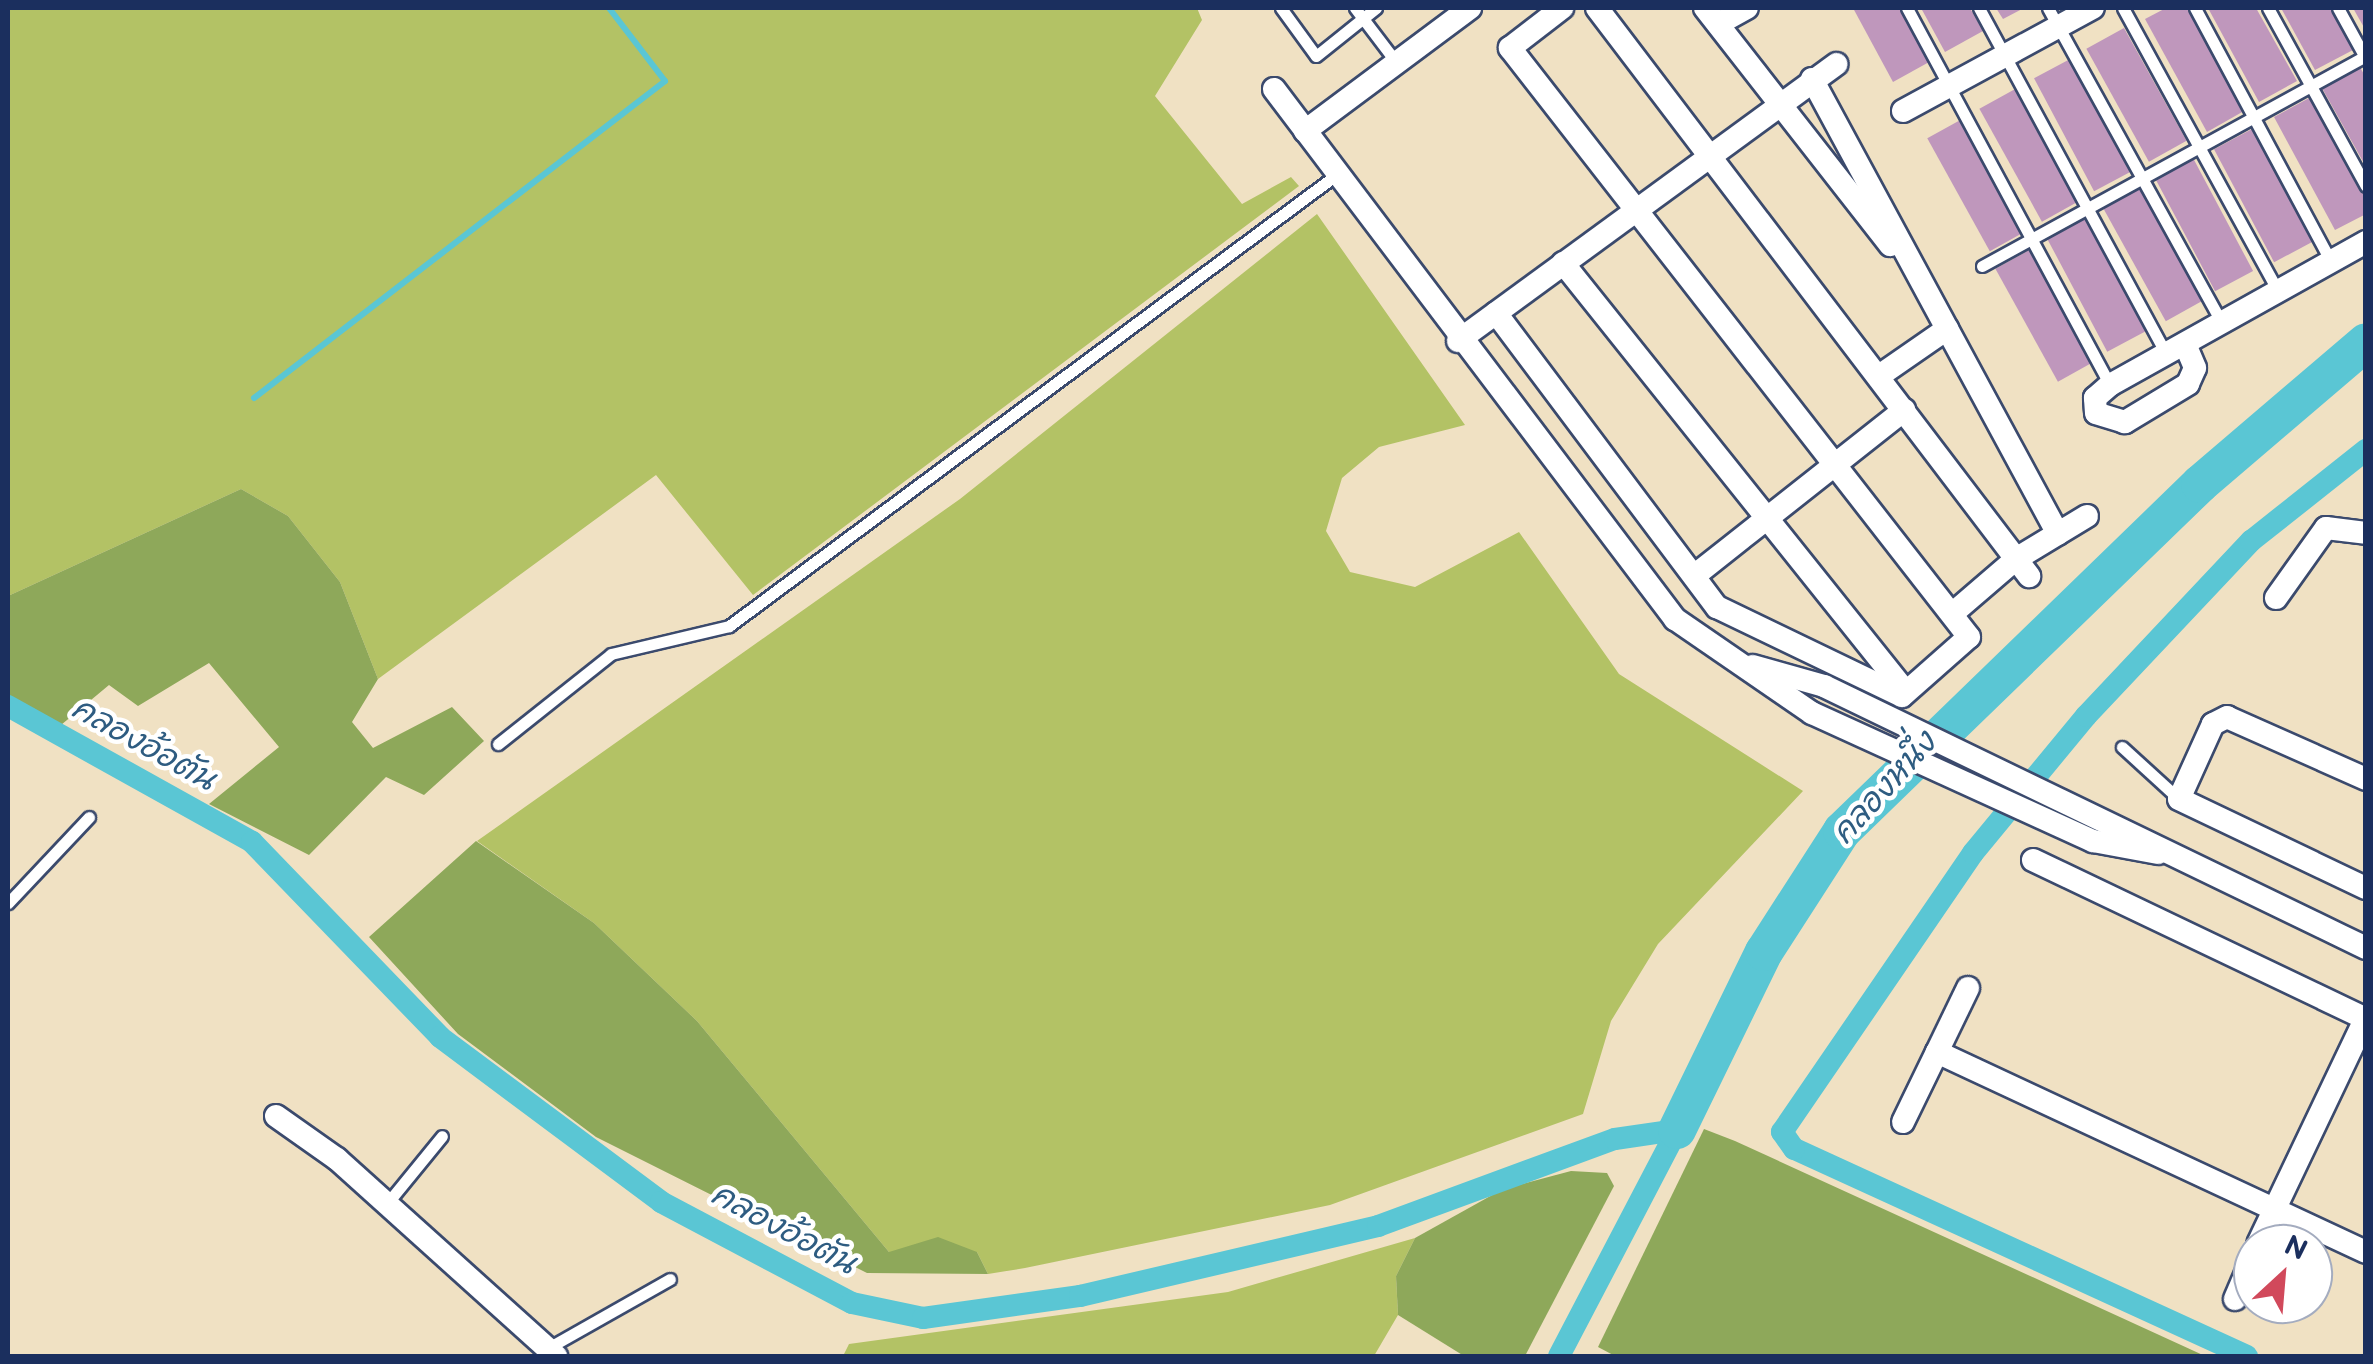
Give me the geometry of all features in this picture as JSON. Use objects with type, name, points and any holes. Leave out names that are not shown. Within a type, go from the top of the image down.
[{"type":"street","points":[[1306,131],[1470,8]]},
{"type":"street","points":[[1562,8],[1510,48],[1970,637],[1906,692]]},
{"type":"street","points":[[1597,8],[1710,151],[2022,567]]},
{"type":"street","points":[[1748,8],[1712,16],[1929,295]]},
{"type":"street","points":[[1903,112],[2005,56],[2053,17],[2093,8]]},
{"type":"street","points":[[1458,342],[1776,102],[1837,64]]},
{"type":"street","points":[[1812,79],[2058,534]]},
{"type":"street","points":[[1274,89],[1458,342],[1647,590],[1702,640],[1753,666],[1824,686],[2102,815],[2158,853],[2366,948]]},
{"type":"street","points":[[2176,349],[2194,377],[2125,422],[2096,413],[2095,398],[2110,385],[2366,242]]},
{"type":"street","points":[[1563,263],[1906,692]]},
{"type":"street","points":[[1496,313],[1716,607],[1906,692]]},
{"type":"street","points":[[1879,376],[1948,328]]},
{"type":"street","points":[[1694,576],[1837,467],[1904,410]]},
{"type":"street","points":[[1952,614],[2022,567],[2058,534],[2087,516]]},
{"type":"street","points":[[2276,598],[2326,528],[2366,534]]},
{"type":"street","points":[[1753,666],[1812,714],[2093,840],[2158,853]]},
{"type":"street","points":[[2366,779],[2227,717],[2213,724],[2179,799],[2366,888]]},
{"type":"street","points":[[2032,860],[2365,1019],[2267,1224]]},
{"type":"street","points":[[1903,1122],[1968,988]]},
{"type":"street","points":[[1937,1052],[2366,1252]]},
{"type":"street","points":[[276,1116],[551,1353]]},
{"type":"lane","points":[[1281,8],[1316,56],[1359,13],[1376,8]]},
{"type":"lane","points":[[1907,8],[2110,385]]},
{"type":"lane","points":[[1979,8],[2089,206],[2176,349]]},
{"type":"lane","points":[[2123,8],[2196,148],[2278,291]]},
{"type":"lane","points":[[2195,8],[2331,262]]},
{"type":"lane","points":[[2268,8],[2366,186]]},
{"type":"lane","points":[[1982,266],[2365,57],[2338,8]]},
{"type":"lane","points":[[1359,13],[1396,62]]},
{"type":"lane","points":[[2053,17],[2222,323]]},
{"type":"lane","points":[[498,744],[611,654],[728,626],[1336,174]]},
{"type":"lane","points":[[2122,748],[2179,799]]},
{"type":"lane","points":[[8,903],[90,816]]},
{"type":"lane","points":[[385,1206],[442,1136]]},
{"type":"lane","points":[[551,1353],[670,1279]]},
{"type":"green space","points":[[8,8],[1197,8],[1202,20],[1155,96],[1242,204],[1291,177],[1299,186],[753,595],[656,475],[378,679],[340,582],[288,516],[241,489],[8,596]]},
{"type":"green space","points":[[1317,214],[1465,425],[1379,447],[1342,478],[1326,531],[1350,572],[1415,587],[1519,532],[1619,674],[1803,791],[1658,944],[1611,1021],[1583,1114],[1330,1205],[1025,1268],[988,1274],[977,1252],[889,1252],[697,1021],[594,923],[477,841],[960,499]]},
{"type":"green space","points":[[241,489],[288,516],[340,582],[378,679],[352,722],[373,748],[452,707],[484,741],[424,795],[386,777],[309,855],[209,804],[279,747],[209,663],[138,706],[109,685],[61,725],[8,695],[8,596]]},
{"type":"green space","points":[[476,841],[594,923],[697,1021],[889,1252],[938,1237],[977,1252],[988,1274],[867,1273],[596,1137],[458,1034],[369,937]]},
{"type":"green space","points":[[1704,1129],[2205,1356],[1615,1356],[1598,1347]]},
{"type":"green space","points":[[1571,1171],[1607,1173],[1614,1186],[1525,1356],[1464,1356],[1398,1315],[1396,1276],[1415,1238],[1503,1189]]},
{"type":"green space","points":[[1415,1238],[1396,1276],[1398,1315],[1374,1356],[843,1356],[849,1344],[1228,1292]]},
{"type":"building","points":[[1853,8],[1902,8],[1931,61],[1893,82]]},
{"type":"building","points":[[1921,8],[1970,8],[1983,31],[1945,52]]},
{"type":"building","points":[[1996,8],[2024,8],[2003,19]]},
{"type":"building","points":[[2166,8],[2188,8],[2244,111],[2207,132],[2145,19]]},
{"type":"building","points":[[2208,8],[2256,8],[2297,81],[2259,102]]},
{"type":"building","points":[[2281,8],[2330,8],[2353,50],[2315,70]]},
{"type":"building","points":[[2353,8],[2366,8],[2366,31]]},
{"type":"building","points":[[2124,28],[2187,141],[2149,162],[2086,49]]},
{"type":"building","points":[[2072,58],[2132,171],[2094,191],[2034,78]]},
{"type":"building","points":[[2360,67],[2366,78],[2366,167],[2322,88]]},
{"type":"building","points":[[2017,88],[2080,201],[2042,222],[1979,109]]},
{"type":"building","points":[[2311,97],[2366,196],[2366,214],[2335,230],[2274,117]]},
{"type":"building","points":[[1964,118],[2027,231],[1990,251],[1927,138]]},
{"type":"building","points":[[2252,129],[2312,242],[2274,262],[2214,149]]},
{"type":"building","points":[[2193,158],[2253,271],[2215,291],[2155,178]]},
{"type":"building","points":[[2140,188],[2203,301],[2166,321],[2103,208]]},
{"type":"building","points":[[2086,218],[2146,331],[2107,352],[2047,239]]},
{"type":"building","points":[[2033,248],[2096,361],[2058,382],[1995,269]]},
{"type":"waterway","points":[[254,398],[665,81],[609,8]]},
{"type":"waterway","name":"คลองหนึ่ง","points":[[1677,1130],[1764,952],[1842,831],[2200,484],[2366,342]]},
{"type":"waterway","points":[[2247,1356],[1794,1149],[1782,1132],[1973,853],[2086,716],[2251,541],[2366,450]]},
{"type":"waterway","name":"คลองอ้อตัน","points":[[8,706],[252,842],[440,1037],[661,1202],[852,1303],[923,1318],[1080,1296],[1378,1226],[1615,1139],[1677,1130]]},
{"type":"waterway","name":"คลองหนึ่ง","points":[[1559,1356],[1677,1130]]}]
